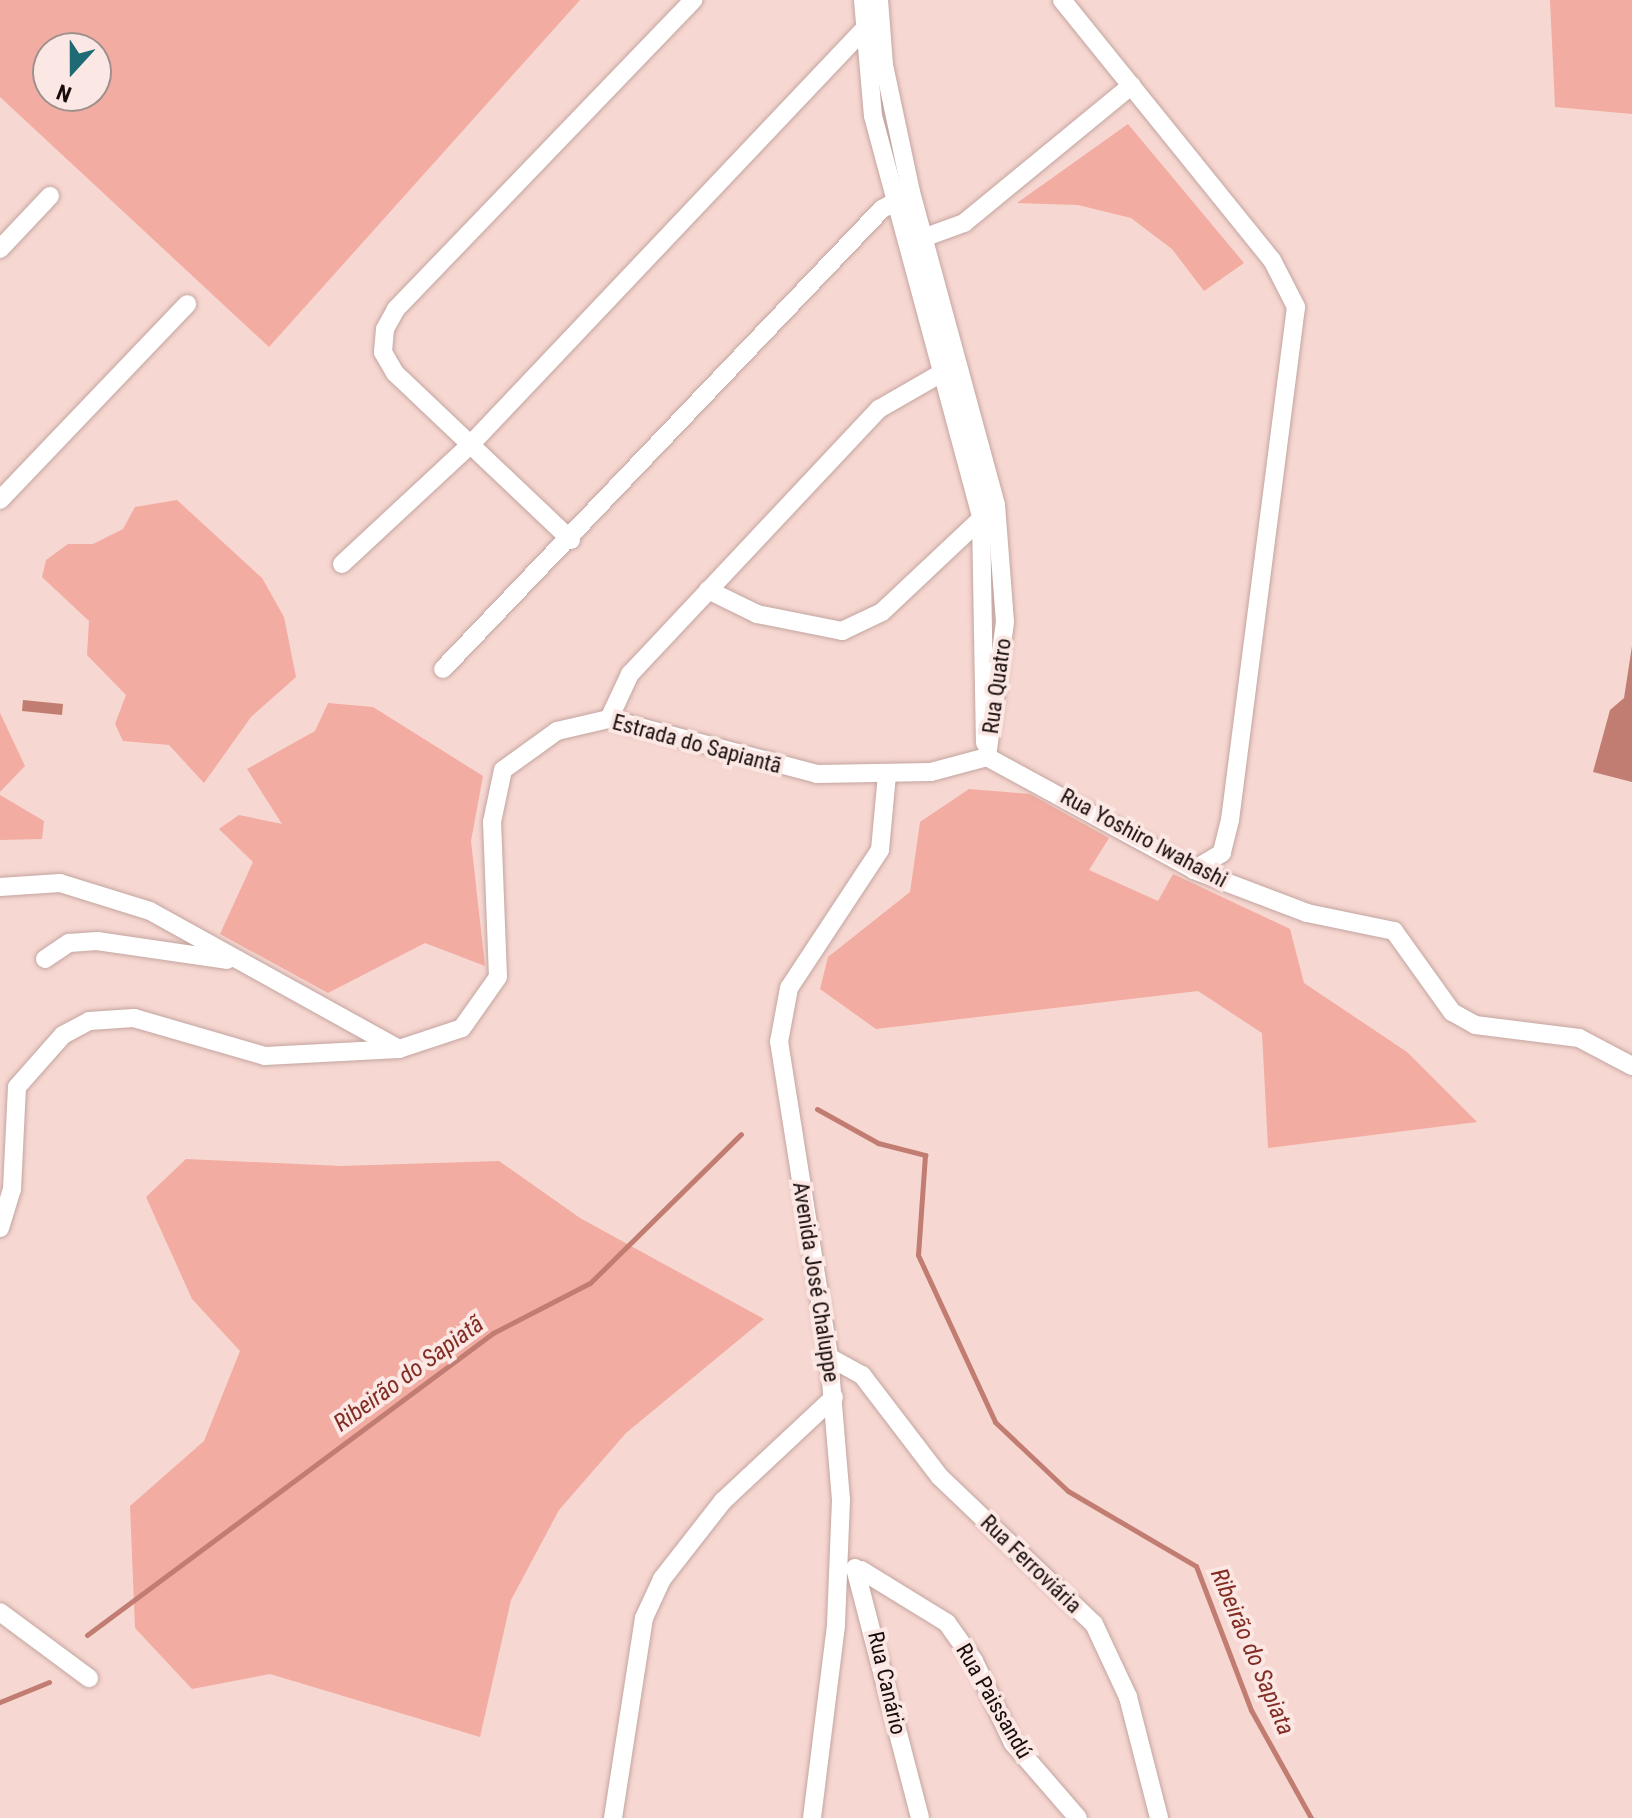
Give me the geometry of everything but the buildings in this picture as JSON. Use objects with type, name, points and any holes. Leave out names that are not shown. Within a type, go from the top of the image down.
[{"type":"street","points":[[571,540],[395,373],[383,352],[385,329],[396,309],[693,0]]},
{"type":"street","name":"Rua Quatro","points":[[863,0],[861,30],[903,196],[950,368],[996,505],[1005,622],[987,757]]},
{"type":"street","points":[[1062,0],[1272,260],[1296,307],[1230,820],[1222,853],[1194,870]]},
{"type":"street","points":[[342,564],[471,444],[879,9]]},
{"type":"street","name":"Rua Quatro","points":[[879,9],[903,196],[923,238],[981,517],[987,757]]},
{"type":"street","points":[[923,238],[964,223],[1132,85]]},
{"type":"street","points":[[0,249],[50,196]]},
{"type":"street","points":[[443,669],[903,196]]},
{"type":"street","points":[[0,500],[187,304]]},
{"type":"street","points":[[609,719],[630,674],[879,409],[950,368]]},
{"type":"street","points":[[708,590],[757,614],[842,631],[882,612],[996,505]]},
{"type":"street","name":"Estrada do Sapiantã","points":[[0,1228],[12,1189],[17,1087],[63,1035],[89,1021],[134,1018],[265,1056],[399,1049],[462,1028],[498,977],[492,822],[503,770],[557,731],[609,719],[817,774],[887,775],[987,757]]},
{"type":"street","name":"Rua Yoshiro Iwahashi","points":[[987,757],[1194,870],[1307,913],[1394,931],[1428,985],[1475,1025],[1579,1038],[1632,1066]]},
{"type":"street","name":"Avenida José Chaluppe","points":[[812,1818],[840,1564],[834,1397],[779,1042],[789,988],[880,850],[887,775]]},
{"type":"street","points":[[0,887],[60,883],[111,896],[249,965],[399,1049]]},
{"type":"street","points":[[45,959],[69,943],[97,941],[153,944],[249,965]]},
{"type":"street","name":"Rua Ferroviária","points":[[829,1357],[862,1375],[940,1477],[1094,1624],[1128,1697],[1159,1818]]},
{"type":"street","points":[[613,1818],[644,1618],[662,1579],[723,1501],[834,1397]]},
{"type":"street","points":[[840,1564],[861,1570]]},
{"type":"street","name":"Rua Canário","points":[[861,1570],[920,1818]]},
{"type":"street","name":"Rua Paissandú","points":[[861,1570],[947,1623],[974,1661],[1013,1743],[1078,1818]]},
{"type":"street","points":[[0,1612],[89,1678]]},
{"type":"shaded area","points":[[0,0],[580,0],[269,347],[0,97]]},
{"type":"shaded area","points":[[1550,0],[1632,0],[1632,114],[1555,107]]},
{"type":"shaded area","points":[[1128,124],[1244,263],[1204,291],[1172,249],[1131,218],[1078,205],[1017,203]]},
{"type":"shaded area","points":[[177,500],[262,578],[284,617],[296,677],[251,717],[204,783],[169,745],[123,741],[115,724],[126,695],[87,655],[89,621],[42,577],[46,560],[68,544],[93,544],[123,529],[135,507]]},
{"type":"shaded area","points":[[1632,646],[1632,782],[1593,772],[1610,710],[1624,698]]},
{"type":"shaded area","points":[[23,700],[63,704],[62,715],[22,711]]},
{"type":"shaded area","points":[[328,703],[373,707],[483,776],[471,841],[485,966],[425,943],[328,993],[220,934],[253,862],[219,829],[239,815],[282,824],[247,769],[315,731]]},
{"type":"shaded area","points":[[0,713],[25,766],[0,792]]},
{"type":"shaded area","points":[[969,789],[1030,794],[1109,838],[1089,870],[1158,901],[1173,874],[1290,929],[1304,983],[1407,1052],[1477,1122],[1268,1148],[1262,1033],[1198,991],[876,1029],[820,989],[828,957],[910,892],[920,822]]},
{"type":"shaded area","points":[[0,795],[44,821],[42,839],[0,840]]},
{"type":"shaded area","points":[[186,1159],[341,1166],[499,1161],[580,1218],[764,1319],[626,1433],[559,1510],[511,1600],[480,1737],[270,1674],[192,1689],[135,1628],[130,1506],[204,1441],[240,1351],[192,1299],[146,1197]]},
{"type":"waterway","name":"Ribeirão do Sapiata","points":[[817,1109],[878,1143],[925,1155],[918,1255],[995,1422],[1068,1491],[1196,1566],[1251,1710],[1311,1818]]},
{"type":"waterway","name":"Ribeirão do Sapiatã","points":[[87,1635],[493,1333],[590,1283],[741,1134]]},
{"type":"waterway","name":"Ribeirão do Sapiatã","points":[[0,1702],[49,1682]]}]
